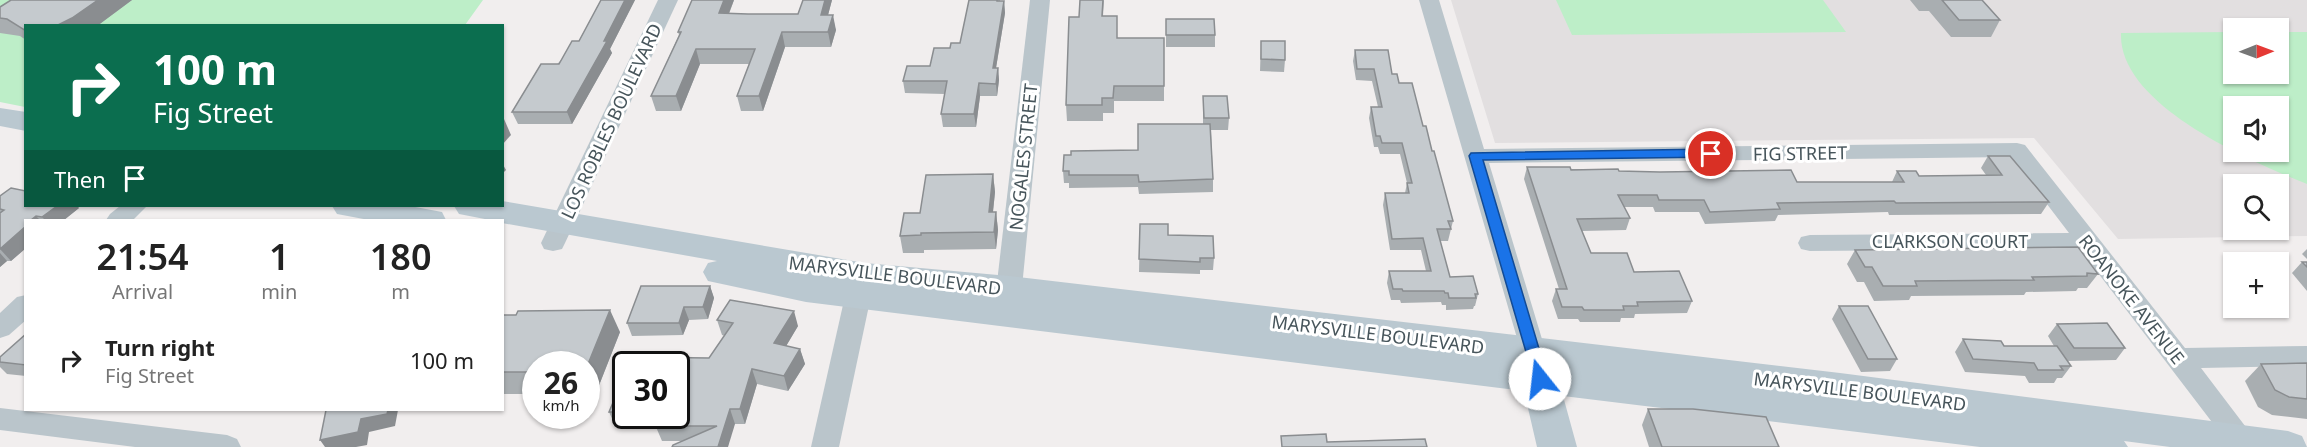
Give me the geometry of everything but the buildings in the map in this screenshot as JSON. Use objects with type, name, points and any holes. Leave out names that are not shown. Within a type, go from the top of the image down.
[{"type":"main road","points":[[0,117],[24,122]]},
{"type":"main road","points":[[0,137],[24,142]]},
{"type":"main road","points":[[354,207],[424,219]]},
{"type":"main road","name":"MARYSVILLE BOULEVARD","points":[[473,207],[558,232],[862,285],[1007,302],[1256,345],[1537,365],[1934,400],[2245,444],[2288,447]]},
{"type":"main road","name":"MARYSVILLE BOULEVARD","points":[[504,233],[558,232]]},
{"type":"main road","name":"MARYSVILLE BOULEVARD","points":[[1007,302],[1163,308],[1353,331],[1537,365],[2108,447]]},
{"type":"main road","points":[[1163,308],[1183,321],[1244,335],[1256,345],[1268,336],[1340,338],[1353,331]]},
{"type":"main road","points":[[1537,365],[1557,447]]},
{"type":"street","name":"LOS ROBLES BOULEVARD","points":[[558,232],[668,0]]},
{"type":"street","name":"NOGALES STREET","points":[[1007,302],[1040,0]]},
{"type":"street","points":[[1429,0],[1537,365]]},
{"type":"street","name":"FIG STREET","points":[[1476,156],[2017,150]]},
{"type":"street","name":"ROANOKE AVENUE","points":[[2017,150],[2245,444]]},
{"type":"street","points":[[119,219],[134,207]]},
{"type":"street","name":"CLARKSON COURT","points":[[1810,243],[2060,241],[2090,244]]},
{"type":"street","points":[[825,447],[862,285]]},
{"type":"street","points":[[0,328],[24,306]]},
{"type":"street","points":[[2178,358],[2307,356]]},
{"type":"street","points":[[0,419],[227,447]]},
{"type":"shaded area","points":[[1451,0],[2307,0],[2307,236],[2289,236],[2289,174],[2223,174],[2223,237],[2118,239],[2034,138],[1495,143]]},
{"type":"green space","points":[[0,0],[483,0],[466,24],[24,24],[24,107],[0,102]]},
{"type":"green space","points":[[1556,0],[1823,0],[1846,32],[1572,35]]},
{"type":"green space","points":[[2223,32],[2223,84],[2289,84],[2289,32],[2307,32],[2307,184],[2289,176],[2289,174],[2256,162],[2289,162],[2289,96],[2223,96],[2223,145],[2192,127],[2164,106],[2141,84],[2126,59],[2121,33]]},
{"type":"route","points":[[1540,379],[1476,156],[1711,154]]}]
